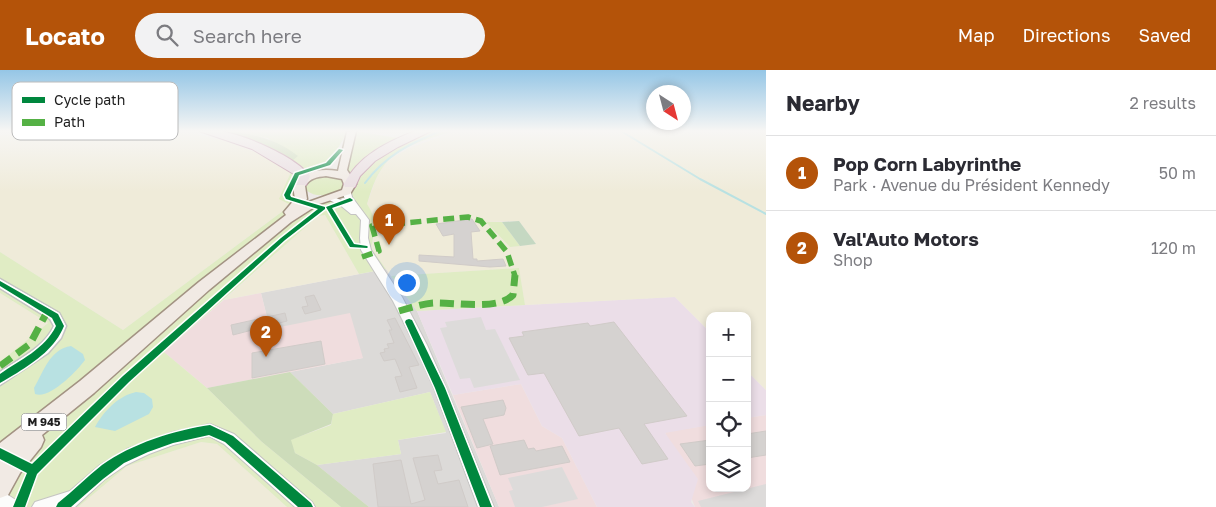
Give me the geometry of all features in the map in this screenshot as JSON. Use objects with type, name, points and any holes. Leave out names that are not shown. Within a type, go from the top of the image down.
[{"type":"highway","points":[[269,151],[304,176],[301,187]]},
{"type":"highway","points":[[347,184],[374,156],[383,151]]},
{"type":"main road","points":[[341,151],[332,167],[312,176],[301,187],[312,198],[327,198],[347,184]]},
{"type":"main road","points":[[347,151],[342,169],[347,184]]},
{"type":"main road","points":[[322,173],[333,173],[347,184]]},
{"type":"main road","name":"M 945","points":[[266,235],[300,202],[301,187]]},
{"type":"main road","name":"M 945","points":[[0,456],[87,387],[266,235],[298,211],[327,198]]},
{"type":"main road","name":"M 945","points":[[0,487],[9,469],[21,454],[87,387]]},
{"type":"street","points":[[347,184],[348,197],[363,217],[364,244],[368,255],[395,294],[440,388],[486,507]]},
{"type":"street","points":[[327,198],[343,203],[356,214],[359,226],[357,240],[361,254],[391,300],[409,322]]},
{"type":"street","points":[[0,283],[55,316],[60,326],[55,336],[46,346],[0,378]]},
{"type":"street","points":[[62,507],[114,464],[134,452],[210,430],[229,440],[307,507]]},
{"type":"street","points":[[40,507],[61,500],[88,485]]},
{"type":"street","points":[[0,498],[14,507]]},
{"type":"shaded area","points":[[0,151],[253,151],[291,172],[280,199],[292,204],[123,330],[0,252]]},
{"type":"shaded area","points":[[404,151],[766,151],[766,390],[751,375],[751,312],[706,312],[706,328],[675,297],[525,305],[519,268],[391,276],[371,248],[376,227],[367,204],[376,179],[384,165]],"holes":[[[519,221],[536,244],[510,247],[487,222]]]},
{"type":"shaded area","points":[[325,215],[359,274],[224,300],[318,216]]},
{"type":"shaded area","points":[[386,269],[417,311],[499,507],[369,507],[317,465],[401,454],[398,440],[446,433],[430,392],[333,414],[290,372],[363,358],[270,329],[261,293]]},
{"type":"shaded area","points":[[0,293],[48,323],[0,362]]},
{"type":"shaded area","points":[[261,293],[270,329],[350,313],[363,358],[207,388],[164,352],[224,300]]},
{"type":"shaded area","points":[[675,297],[706,328],[706,426],[665,433],[698,479],[691,502],[695,507],[597,507],[562,438],[542,426],[521,384],[453,395],[417,311]]},
{"type":"shaded area","points":[[481,317],[486,330],[495,329],[520,380],[474,388],[470,378],[460,379],[440,328],[447,327],[445,322]]},
{"type":"shaded area","points":[[751,375],[766,390],[766,415],[751,417]]},
{"type":"shaded area","points":[[521,384],[542,426],[562,438],[597,507],[499,507],[453,395]]},
{"type":"shaded area","points":[[766,415],[766,507],[695,507],[665,432],[706,426],[706,492],[751,492],[751,417]]},
{"type":"shaded area","points":[[201,442],[217,444],[287,507],[78,507],[127,466]]},
{"type":"shaded area","points":[[562,467],[578,499],[542,507],[515,507],[509,491],[513,490],[508,478]]},
{"type":"shaded area","points":[[766,484],[766,507],[701,507],[698,501],[734,492],[751,492],[751,488]]},
{"type":"green space","points":[[265,151],[292,151],[298,156],[291,162]]},
{"type":"green space","points":[[282,151],[336,151],[325,170],[307,175]]},
{"type":"green space","points":[[352,151],[400,151],[383,167],[367,204],[374,220],[371,248],[386,269],[359,274],[325,215],[318,216],[164,352],[207,388],[262,442],[341,507],[287,507],[217,444],[201,442],[127,466],[78,507],[0,507],[0,362],[48,323],[0,293],[0,252],[123,330],[291,205],[279,199],[291,172],[300,177],[298,200],[311,203],[333,201],[347,204],[356,203],[352,194],[356,184],[347,172]]},
{"type":"green space","points":[[328,175],[340,178],[345,182],[342,190],[328,195],[319,195],[306,190],[305,186],[310,179]]},
{"type":"green space","points":[[519,221],[536,244],[520,246],[502,222]]},
{"type":"green space","points":[[486,222],[502,222],[520,246],[510,247]]},
{"type":"green space","points":[[519,268],[525,305],[417,311],[391,276]]},
{"type":"green space","points":[[290,372],[333,414],[331,424],[291,440],[295,453],[317,465],[369,507],[341,507],[262,442],[207,388]]},
{"type":"green space","points":[[430,392],[446,432],[398,440],[401,454],[317,465],[295,453],[290,440],[331,425],[333,414]]},
{"type":"water","points":[[71,346],[83,354],[85,360],[76,371],[55,389],[41,395],[35,394],[34,388],[48,362],[58,351]]},
{"type":"water","points":[[136,392],[144,393],[152,399],[153,407],[149,414],[115,431],[95,427],[112,405],[123,397]]},
{"type":"building","points":[[472,219],[480,231],[471,232],[473,259],[477,259],[477,261],[503,259],[506,266],[490,267],[419,261],[419,255],[454,257],[454,234],[443,236],[436,224]]},
{"type":"building","points":[[314,295],[321,310],[305,314],[302,307],[308,306],[305,297]]},
{"type":"building","points":[[285,313],[287,321],[233,335],[231,325]]},
{"type":"building","points":[[395,318],[419,365],[409,367],[417,388],[400,392],[395,377],[402,376],[395,359],[384,361],[380,353],[385,352],[384,349],[389,348],[387,344],[394,343],[389,330],[392,330],[387,320]]},
{"type":"building","points":[[614,322],[687,416],[644,424],[668,459],[642,464],[619,428],[579,436],[544,373],[528,375],[509,338],[524,336],[522,332],[588,323],[590,326]]},
{"type":"building","points":[[321,341],[325,364],[252,378],[252,353]]},
{"type":"building","points":[[503,400],[506,408],[504,415],[483,419],[493,444],[477,448],[461,407]]},
{"type":"building","points":[[766,431],[766,455],[751,457],[751,433]]},
{"type":"building","points":[[524,440],[528,449],[534,448],[536,451],[562,446],[570,462],[500,475],[490,446]]},
{"type":"building","points":[[706,441],[706,465],[695,466],[680,444]]},
{"type":"building","points":[[438,455],[442,470],[434,471],[438,484],[459,480],[468,507],[378,507],[373,464],[401,460],[411,504],[425,500],[413,458]]},
{"type":"waterway","points":[[365,183],[381,165],[398,151]]},
{"type":"waterway","points":[[655,151],[700,179],[766,214]]},
{"type":"marked path","points":[[362,257],[379,251],[372,226],[468,217],[481,221],[487,231],[510,257],[514,267],[516,285],[513,295],[504,301],[485,304],[430,304],[399,311]]},
{"type":"marked path","points":[[0,366],[30,344],[47,312]]},
{"type":"cycle path","points":[[323,208],[288,198],[287,195],[297,174],[328,164],[340,151]]},
{"type":"cycle path","points":[[350,200],[329,207],[352,246],[365,247]]},
{"type":"cycle path","points":[[33,470],[126,379],[283,239],[323,208]]},
{"type":"cycle path","points":[[0,283],[55,316],[60,326],[56,335],[43,350],[0,379]]},
{"type":"cycle path","points":[[409,322],[440,388],[486,507]]},
{"type":"cycle path","points":[[62,507],[112,465],[132,454],[187,434],[210,430],[229,439],[307,507]]},
{"type":"cycle path","points":[[0,453],[33,470],[19,507]]},
{"type":"place","name":"Pop Corn Labyrinthe","points":[[389,245]]},
{"type":"place","name":"Val'Auto Motors","points":[[266,357]]}]
